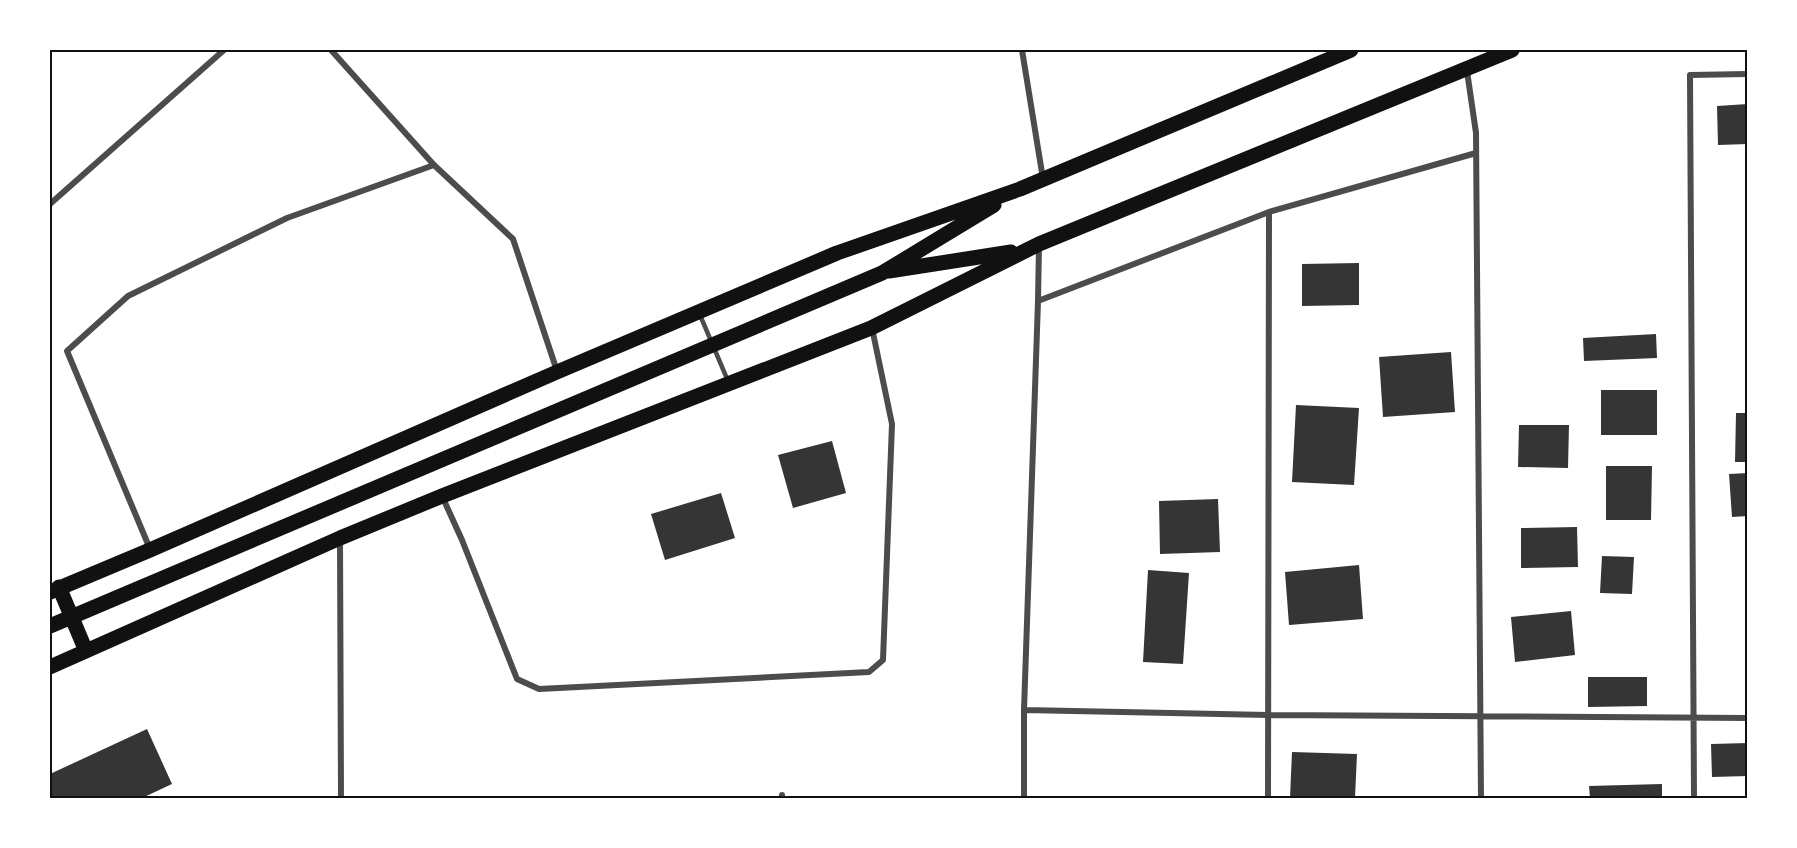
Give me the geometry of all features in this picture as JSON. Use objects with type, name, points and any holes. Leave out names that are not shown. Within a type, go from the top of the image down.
[{"type":"main road","points":[[86,651],[54,590],[837,253],[1020,189],[1351,50]]},
{"type":"main road","points":[[50,667],[339,538],[871,328],[1032,247],[1512,50]]},
{"type":"main road","points":[[50,626],[882,273],[1020,189]]},
{"type":"main road","points":[[882,273],[1032,247]]},
{"type":"street","points":[[50,204],[224,50]]},
{"type":"street","points":[[332,50],[434,165],[513,239],[557,372]]},
{"type":"street","points":[[1023,50],[1044,179]]},
{"type":"street","points":[[1467,68],[1476,133],[1481,798]]},
{"type":"street","points":[[1694,798],[1690,75],[1748,74]]},
{"type":"street","points":[[1038,301],[1269,212],[1476,153]]},
{"type":"street","points":[[150,550],[67,351],[128,296],[287,218],[434,165]]},
{"type":"street","points":[[1268,798],[1269,212]]},
{"type":"street","points":[[1024,798],[1024,710],[1038,301],[1032,247]]},
{"type":"street","points":[[442,496],[462,540],[517,679],[539,689],[869,672],[883,660],[892,424],[871,328]]},
{"type":"street","points":[[339,538],[341,798]]},
{"type":"street","points":[[1024,710],[1268,715],[1748,718]]},
{"type":"lane","points":[[699,312],[729,384]]},
{"type":"building","points":[[1748,104],[1748,144],[1718,145],[1717,106]]},
{"type":"building","points":[[1359,263],[1359,305],[1302,306],[1302,264]]},
{"type":"building","points":[[1656,334],[1657,358],[1584,361],[1583,338]]},
{"type":"building","points":[[1451,352],[1455,412],[1383,417],[1379,357]]},
{"type":"building","points":[[1601,390],[1657,390],[1657,435],[1601,435]]},
{"type":"building","points":[[1296,405],[1359,408],[1354,485],[1292,482]]},
{"type":"building","points":[[1736,413],[1748,413],[1748,462],[1735,462]]},
{"type":"building","points":[[1519,425],[1569,425],[1568,468],[1518,467]]},
{"type":"building","points":[[832,441],[846,493],[793,508],[778,455]]},
{"type":"building","points":[[1606,466],[1652,466],[1651,520],[1606,520]]},
{"type":"building","points":[[1748,473],[1748,516],[1732,517],[1729,474]]},
{"type":"building","points":[[721,493],[735,538],[665,560],[651,514]]},
{"type":"building","points":[[1218,499],[1220,552],[1160,554],[1159,501]]},
{"type":"building","points":[[1577,527],[1578,567],[1521,568],[1521,528]]},
{"type":"building","points":[[1602,556],[1634,557],[1632,594],[1600,593]]},
{"type":"building","points":[[1359,565],[1363,619],[1289,625],[1285,572]]},
{"type":"building","points":[[1148,570],[1189,573],[1183,664],[1143,662]]},
{"type":"building","points":[[1571,611],[1575,655],[1515,662],[1511,617]]},
{"type":"building","points":[[1588,677],[1647,677],[1647,706],[1588,707]]},
{"type":"building","points":[[147,729],[172,784],[142,798],[50,798],[50,774]]},
{"type":"building","points":[[1748,743],[1748,776],[1712,777],[1711,744]]},
{"type":"building","points":[[1292,752],[1357,754],[1355,798],[1290,798]]},
{"type":"building","points":[[1662,784],[1662,798],[1590,798],[1589,786]]}]
